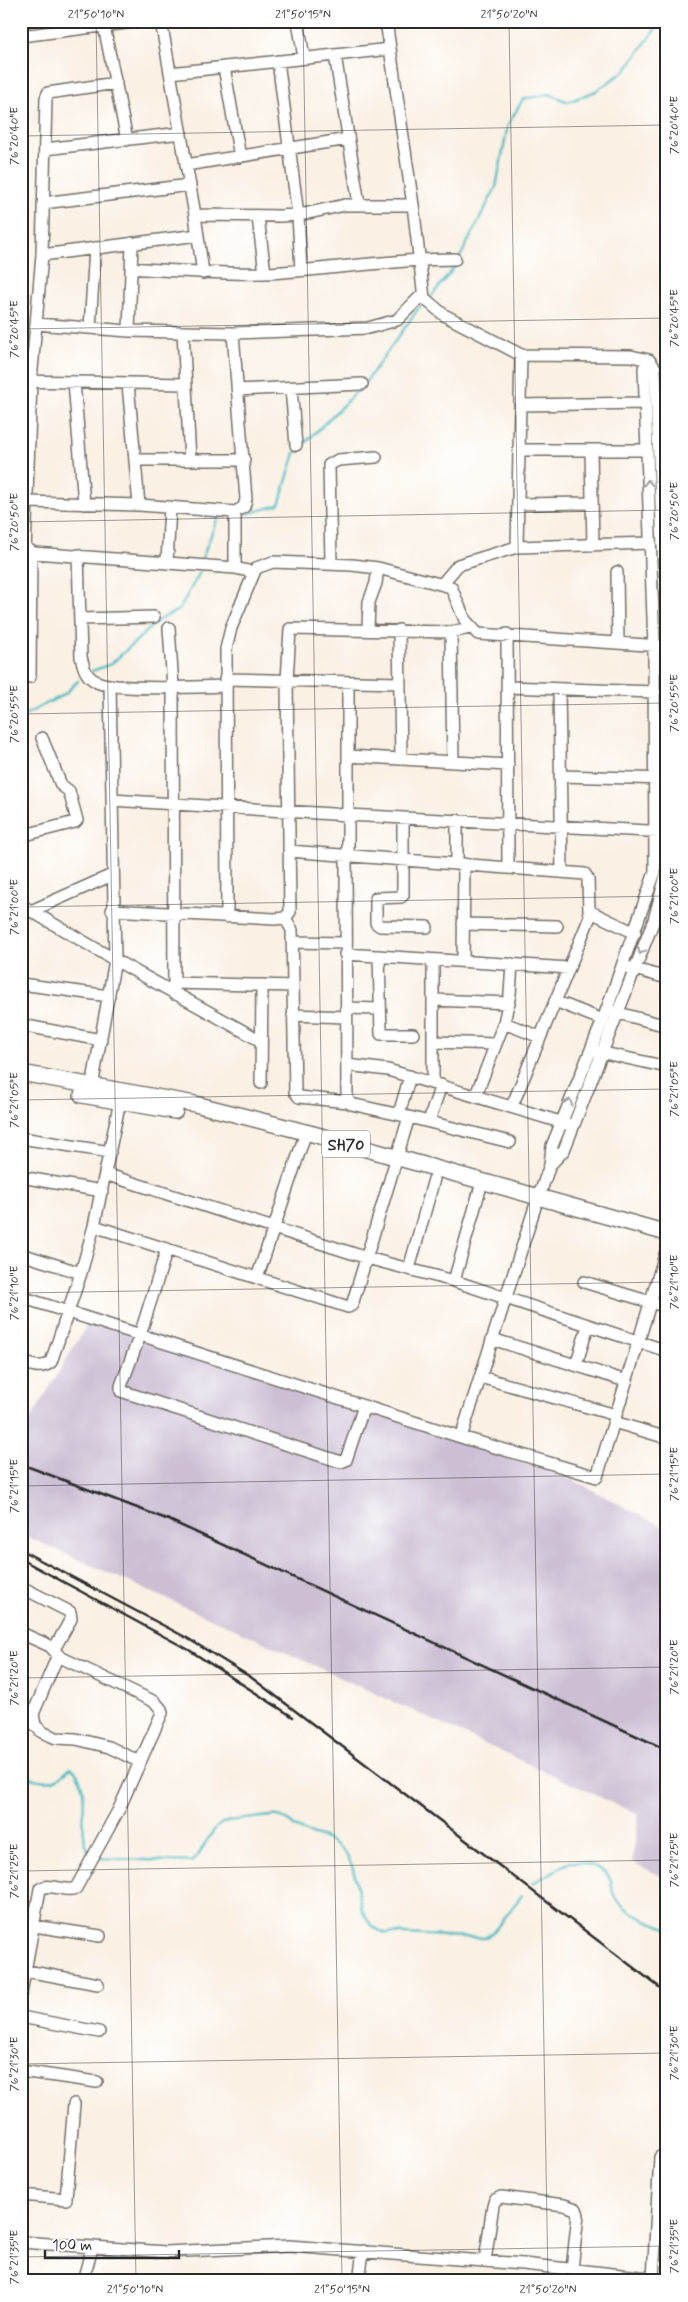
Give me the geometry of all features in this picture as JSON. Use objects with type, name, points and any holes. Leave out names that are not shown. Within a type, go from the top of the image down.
[{"type":"main road","name":"SH70","points":[[21,1073],[91,1091]]},
{"type":"main road","name":"SH70","points":[[21,1084],[195,1104],[304,1137],[536,1202],[667,1242]]},
{"type":"main road","name":"SH70","points":[[394,1162],[434,1179],[481,1186]]},
{"type":"main road","name":"SH70","points":[[536,1202],[667,1233]]},
{"type":"street","points":[[22,21],[23,36],[142,21]]},
{"type":"street","points":[[161,21],[190,185],[203,272]]},
{"type":"street","points":[[298,21],[304,58]]},
{"type":"street","points":[[386,21],[413,205],[422,294],[431,305],[444,315],[521,355],[632,356],[654,366]]},
{"type":"street","points":[[104,26],[127,140]]},
{"type":"street","points":[[170,72],[390,48]]},
{"type":"street","points":[[335,55],[359,204]]},
{"type":"street","points":[[278,61],[298,215],[301,270]]},
{"type":"street","points":[[224,67],[240,157]]},
{"type":"street","points":[[30,677],[26,552],[26,381],[36,324],[42,255],[47,94],[116,83]]},
{"type":"street","points":[[45,149],[180,133]]},
{"type":"street","points":[[186,166],[348,139]]},
{"type":"street","points":[[43,203],[190,185]]},
{"type":"street","points":[[195,215],[258,217],[298,215],[332,207],[359,204],[413,205]]},
{"type":"street","points":[[258,217],[265,273]]},
{"type":"street","points":[[42,255],[198,234]]},
{"type":"street","points":[[129,331],[132,243]]},
{"type":"street","points":[[90,328],[95,248]]},
{"type":"street","points":[[131,268],[265,273],[418,259],[455,259]]},
{"type":"street","points":[[36,324],[129,331],[233,333],[368,328],[397,320],[422,294]]},
{"type":"street","points":[[183,332],[190,460]]},
{"type":"street","points":[[27,502],[139,505],[235,512],[244,507],[246,499],[244,460],[233,333]]},
{"type":"street","points":[[517,547],[521,355]]},
{"type":"street","points":[[645,403],[654,366]]},
{"type":"street","points":[[628,968],[635,933],[653,882],[661,832],[661,779],[655,692],[666,592],[654,366]]},
{"type":"street","points":[[26,381],[185,384]]},
{"type":"street","points":[[74,382],[84,504]]},
{"type":"street","points":[[128,384],[139,505]]},
{"type":"street","points":[[238,390],[362,384]]},
{"type":"street","points":[[291,388],[296,445]]},
{"type":"street","points":[[520,405],[645,403]]},
{"type":"street","points":[[645,403],[656,417]]},
{"type":"street","points":[[656,417],[647,450],[651,548],[667,722]]},
{"type":"street","points":[[519,450],[647,450]]},
{"type":"street","points":[[591,450],[592,545]]},
{"type":"street","points":[[332,563],[329,465],[338,460],[376,457]]},
{"type":"street","points":[[135,460],[244,460]]},
{"type":"street","points":[[518,504],[592,502]]},
{"type":"street","points":[[167,562],[170,507]]},
{"type":"street","points":[[235,512],[235,568]]},
{"type":"street","points":[[442,584],[453,569],[466,562],[517,547],[592,545],[651,548],[665,551]]},
{"type":"street","points":[[26,552],[167,562],[235,568],[253,572]]},
{"type":"street","points":[[78,555],[81,657],[85,672],[98,682],[110,685],[173,687],[287,681],[400,683]]},
{"type":"street","points":[[227,917],[226,649],[231,628],[256,568],[273,562],[332,563],[378,568],[451,587],[464,620],[478,634],[507,634],[660,646]]},
{"type":"street","points":[[368,630],[369,602],[376,582],[378,568]]},
{"type":"street","points":[[617,572],[618,643]]},
{"type":"street","points":[[80,619],[154,618]]},
{"type":"street","points":[[169,628],[173,687],[174,988]]},
{"type":"street","points":[[112,910],[274,920],[285,918],[290,912],[287,681],[290,629],[451,632],[470,628]]},
{"type":"street","points":[[399,630],[401,759]]},
{"type":"street","points":[[451,632],[453,762]]},
{"type":"street","points":[[507,634],[508,867]]},
{"type":"street","points":[[348,683],[345,949],[348,1102]]},
{"type":"street","points":[[91,1091],[115,960],[112,910],[110,685]]},
{"type":"street","points":[[508,687],[655,692]]},
{"type":"street","points":[[559,689],[562,872]]},
{"type":"street","points":[[21,836],[77,820],[69,791],[62,785],[42,738]]},
{"type":"street","points":[[348,756],[508,765]]},
{"type":"street","points":[[560,776],[661,779]]},
{"type":"street","points":[[112,800],[348,816],[457,820],[661,832]]},
{"type":"street","points":[[403,818],[403,896],[376,898],[376,923],[380,926],[427,926]]},
{"type":"street","points":[[457,820],[461,864],[463,961]]},
{"type":"street","points":[[289,851],[508,867],[587,875],[588,908],[592,912],[635,933]]},
{"type":"street","points":[[26,908],[112,875]]},
{"type":"street","points":[[550,1165],[564,1150],[574,1126],[609,1014],[628,968],[654,920],[666,879],[653,882]]},
{"type":"street","points":[[26,908],[115,960],[174,988],[261,1041]]},
{"type":"street","points":[[512,1106],[592,912]]},
{"type":"street","points":[[285,918],[292,930],[296,1095],[348,1102],[510,1142]]},
{"type":"street","points":[[654,920],[667,920]]},
{"type":"street","points":[[463,924],[557,926]]},
{"type":"street","points":[[292,942],[345,949],[378,956],[569,968]]},
{"type":"street","points":[[378,956],[381,1034],[414,1034]]},
{"type":"street","points":[[428,1121],[437,1084],[434,1042],[433,960]]},
{"type":"street","points":[[476,1096],[504,1023],[509,1003],[512,964]]},
{"type":"street","points":[[628,968],[667,978]]},
{"type":"street","points":[[21,984],[109,996]]},
{"type":"street","points":[[174,988],[262,985],[293,986]]},
{"type":"street","points":[[261,1083],[262,985]]},
{"type":"street","points":[[433,1000],[509,1003]]},
{"type":"street","points":[[555,1001],[667,1026]]},
{"type":"street","points":[[293,1014],[380,1009]]},
{"type":"street","points":[[504,1023],[540,1037]]},
{"type":"street","points":[[21,1025],[101,1040]]},
{"type":"street","points":[[434,1042],[496,1044]]},
{"type":"street","points":[[596,1051],[667,1067]]},
{"type":"street","points":[[461,1437],[536,1202],[550,1165],[552,1146],[596,1051]]},
{"type":"street","points":[[347,1065],[379,1068],[410,1076],[574,1126]]},
{"type":"street","points":[[94,1226],[348,1307],[352,1305],[367,1258],[394,1162],[410,1076]]},
{"type":"street","points":[[21,1362],[46,1367],[51,1362],[81,1273],[94,1226],[121,1096]]},
{"type":"street","points":[[257,1278],[304,1137]]},
{"type":"street","points":[[21,1138],[110,1152]]},
{"type":"street","points":[[105,1174],[367,1258],[454,1281],[667,1351]]},
{"type":"street","points":[[21,1177],[102,1191]]},
{"type":"street","points":[[409,1269],[434,1179]]},
{"type":"street","points":[[454,1281],[481,1186]]},
{"type":"street","points":[[21,1297],[461,1437],[597,1477],[667,1248]]},
{"type":"street","points":[[167,1249],[140,1335],[121,1386],[121,1391],[341,1462],[346,1460],[364,1406]]},
{"type":"street","points":[[21,1254],[81,1273]]},
{"type":"street","points":[[584,1282],[667,1307]]},
{"type":"street","points":[[576,1365],[588,1326]]},
{"type":"street","points":[[492,1340],[626,1381]]},
{"type":"street","points":[[480,1377],[615,1419],[667,1438]]},
{"type":"street","points":[[21,1587],[70,1612],[71,1619],[56,1652],[33,1714],[35,1725],[42,1732],[56,1738],[76,1739],[109,1747],[140,1762]]},
{"type":"street","points":[[21,1633],[158,1705],[162,1713],[97,1851],[74,1890],[41,1887],[23,1971],[21,1992]]},
{"type":"street","points":[[21,1924],[100,1936]]},
{"type":"street","points":[[23,1971],[98,1984]]},
{"type":"street","points":[[21,2017],[99,2032]]},
{"type":"street","points":[[21,2071],[97,2082]]},
{"type":"street","points":[[21,2195],[66,2199],[74,2104]]},
{"type":"street","points":[[645,2278],[660,2157]]},
{"type":"street","points":[[485,2261],[493,2206],[495,2200],[501,2198],[564,2204],[576,2209],[578,2215],[572,2269]]},
{"type":"street","points":[[21,2242],[166,2252],[289,2246],[485,2261],[667,2280]]},
{"type":"street","points":[[83,2281],[92,2248]]},
{"type":"street","points":[[359,2281],[364,2251]]},
{"type":"shaded area","points":[[94,1313],[575,1481],[667,1529],[667,1879],[632,1862],[639,1815],[228,1626],[21,1534],[21,1435]]},
{"type":"waterway","points":[[431,297],[456,265],[496,187],[508,125],[523,99],[550,94],[568,102],[596,91],[626,70],[661,21]]},
{"type":"waterway","points":[[365,383],[421,305]]},
{"type":"waterway","points":[[246,514],[279,505],[295,453],[360,388]]},
{"type":"waterway","points":[[201,561],[218,517],[222,516]]},
{"type":"waterway","points":[[92,671],[111,664],[160,619],[179,610],[200,572]]},
{"type":"waterway","points":[[21,717],[65,694],[78,681]]},
{"type":"waterway","points":[[21,1776],[40,1780],[55,1780],[72,1768],[79,1777],[82,1787],[84,1798],[84,1833],[90,1853]]},
{"type":"waterway","points":[[97,1858],[192,1862],[200,1853],[213,1831],[222,1823],[249,1818],[278,1816],[286,1819],[303,1831],[333,1843],[344,1852],[354,1873],[366,1918],[374,1927],[385,1933],[485,1938],[495,1930],[522,1895]]},
{"type":"waterway","points":[[533,1883],[570,1862],[594,1866],[609,1876],[613,1893],[621,1905],[646,1920],[667,1928]]},
{"type":"railway","points":[[21,1464],[169,1520],[667,1750]]},
{"type":"railway","points":[[21,1550],[187,1638],[252,1678],[667,1993]]},
{"type":"railway","points":[[21,1559],[189,1650],[293,1717]]}]
